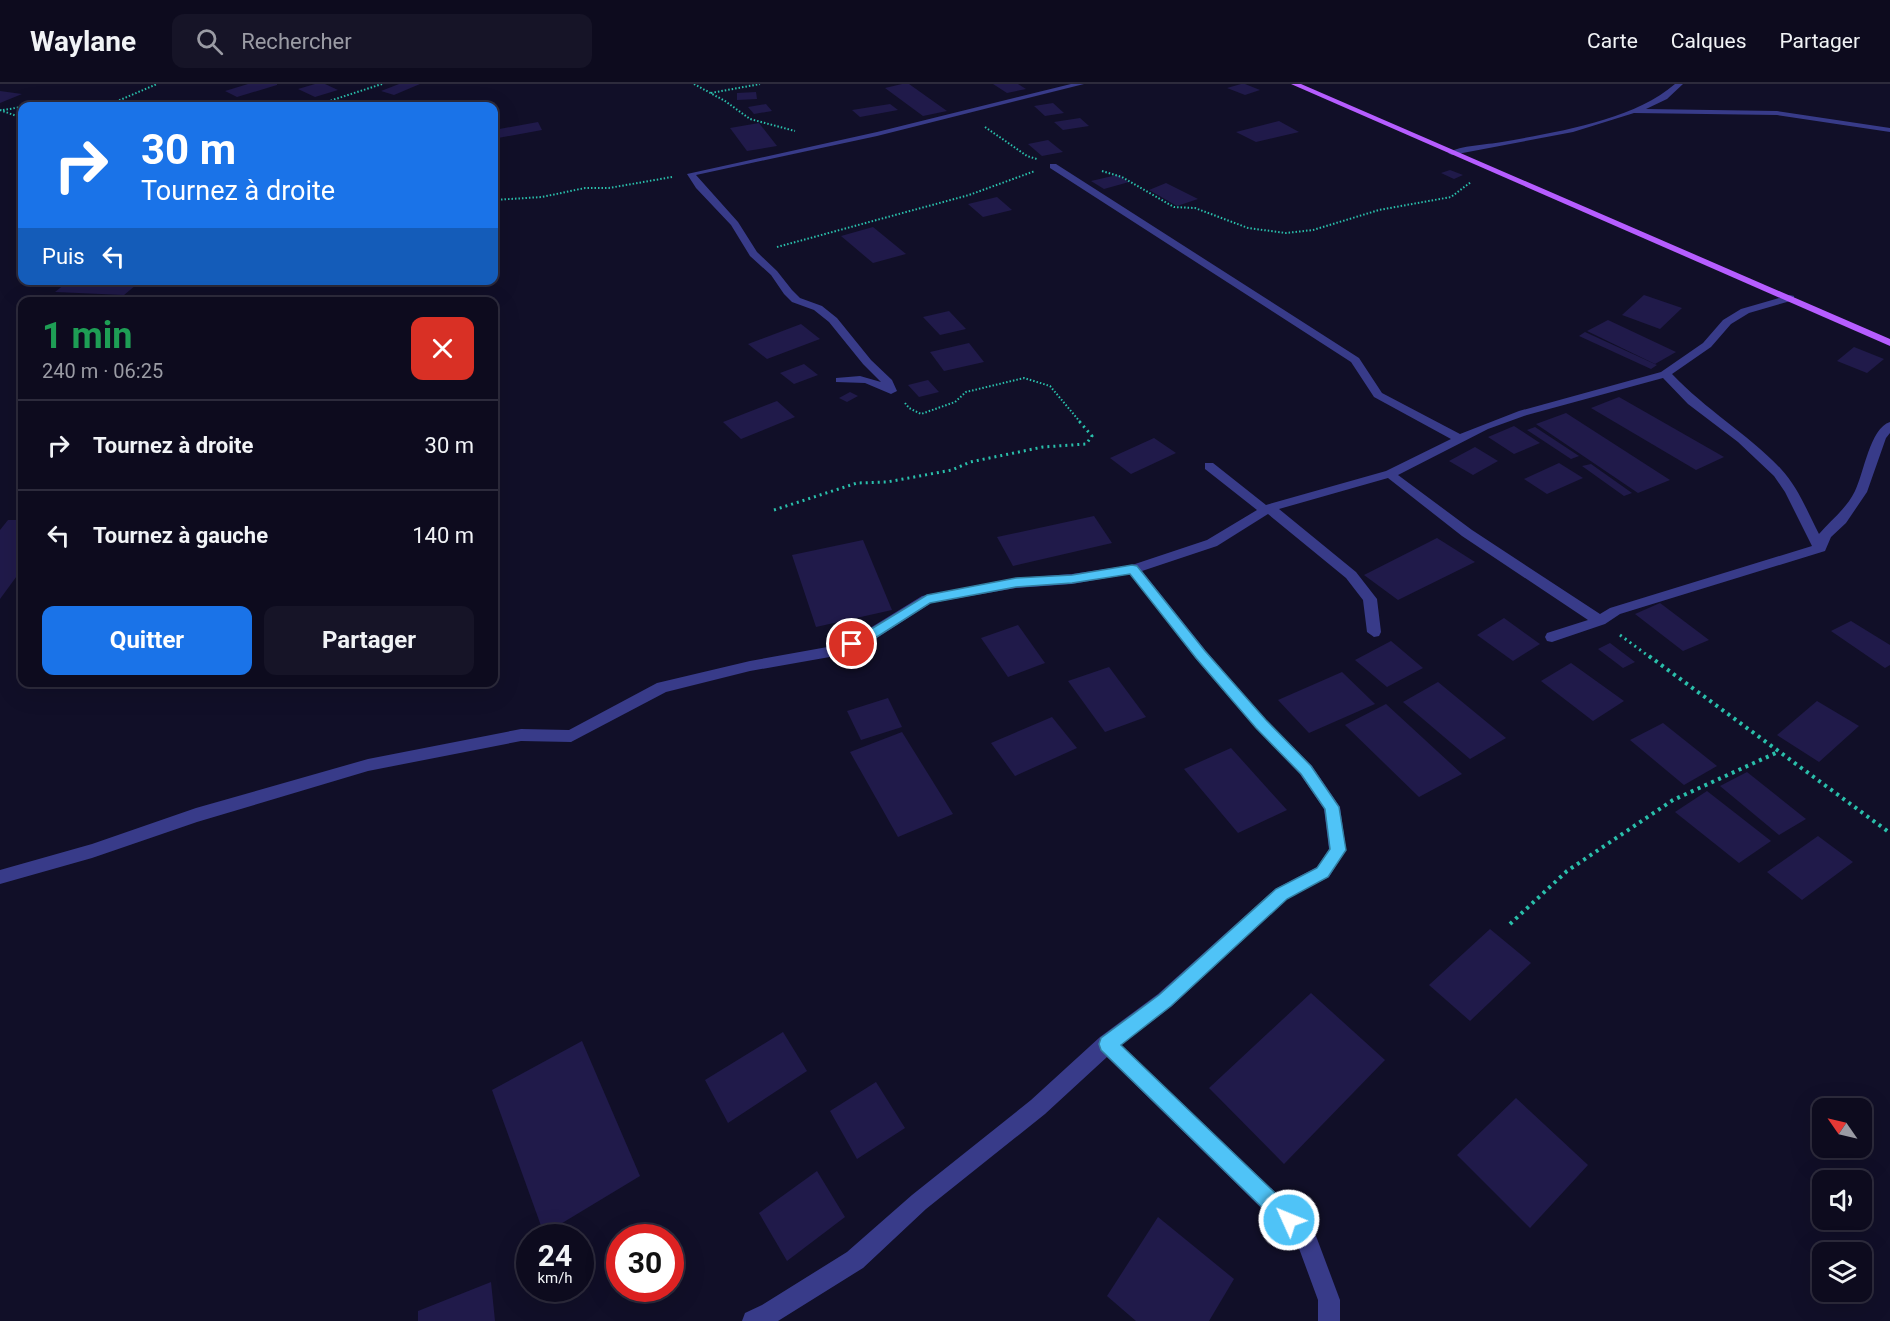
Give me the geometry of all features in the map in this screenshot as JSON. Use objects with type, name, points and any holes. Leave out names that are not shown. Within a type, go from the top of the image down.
[{"type":"main road","points":[[1295,84],[1890,343]]},
{"type":"street","points":[[891,391],[888,382],[867,362],[833,320],[818,308],[796,300],[774,273],[753,254],[735,224],[699,186],[691,174],[1080,84]]},
{"type":"street","points":[[1452,153],[1507,145],[1579,128],[1634,111],[1676,90],[1679,84]]},
{"type":"street","points":[[1634,111],[1777,113],[1890,129]]},
{"type":"street","points":[[1053,166],[1355,360],[1378,395],[1458,438]]},
{"type":"street","points":[[0,877],[92,851],[196,815],[369,765],[520,735],[570,736],[662,687],[750,666],[836,651],[867,637],[927,599],[1016,583],[1072,579],[1132,569],[1212,543],[1267,509],[1390,474],[1458,438],[1523,413],[1665,374],[1707,345],[1727,322],[1745,311],[1790,298]]},
{"type":"street","points":[[1665,374],[1692,402],[1742,440],[1778,473],[1791,492],[1820,548]]},
{"type":"street","points":[[840,380],[852,378],[873,381],[891,391]]},
{"type":"street","points":[[1820,548],[1825,534],[1841,520],[1861,492],[1880,438],[1890,426]]},
{"type":"street","points":[[1209,466],[1352,575],[1370,599],[1374,632]]},
{"type":"street","points":[[1390,474],[1467,533],[1600,621]]},
{"type":"street","points":[[1552,637],[1600,621],[1615,611],[1820,548]]},
{"type":"street","points":[[753,1321],[771,1313],[855,1260],[920,1202],[1038,1107],[1107,1044],[1165,1000],[1281,894],[1323,872],[1338,850],[1332,807],[1306,770],[1253,715],[1132,569]]},
{"type":"street","points":[[1107,1044],[1305,1236],[1329,1300],[1329,1321]]},
{"type":"path","points":[[110,102],[157,84]]},
{"type":"path","points":[[326,102],[382,84]]},
{"type":"path","points":[[694,84],[750,119],[796,131],[819,146]]},
{"type":"path","points":[[711,93],[760,84]]},
{"type":"path","points":[[1,110],[18,108]]},
{"type":"path","points":[[1,110],[18,116]]},
{"type":"path","points":[[961,112],[1027,156],[1053,166]]},
{"type":"path","points":[[753,254],[969,195],[1053,166]]},
{"type":"path","points":[[1097,171],[1122,177],[1174,207],[1195,208],[1248,228],[1286,233],[1313,230],[1379,210],[1412,206],[1451,197],[1474,178],[1496,171]]},
{"type":"path","points":[[498,200],[542,196],[585,188],[609,188],[691,174]]},
{"type":"path","points":[[774,510],[857,483],[887,482],[952,470],[970,462],[1043,447],[1086,444],[1092,436],[1050,386],[1023,378],[966,392],[955,402],[921,414],[909,408],[902,398],[891,391]]},
{"type":"path","points":[[1600,621],[1890,833]]},
{"type":"path","points":[[1510,924],[1567,871],[1672,800],[1779,751]]},
{"type":"building","points":[[248,84],[277,85],[237,97],[225,91]]},
{"type":"building","points":[[315,84],[325,84],[338,90],[315,97],[298,89]]},
{"type":"building","points":[[399,84],[420,84],[394,95],[381,91]]},
{"type":"building","points":[[909,84],[947,111],[923,116],[885,88]]},
{"type":"building","points":[[993,84],[1018,84],[1026,89],[1007,93]]},
{"type":"building","points":[[1241,84],[1260,90],[1245,95],[1227,88]]},
{"type":"building","points":[[0,91],[22,94],[0,103]]},
{"type":"building","points":[[756,92],[757,99],[737,100],[737,93]]},
{"type":"building","points":[[1053,103],[1064,113],[1045,116],[1034,106]]},
{"type":"building","points":[[766,104],[772,111],[754,114],[748,107]]},
{"type":"building","points":[[890,104],[898,110],[860,117],[852,110]]},
{"type":"building","points":[[1080,118],[1089,126],[1063,130],[1054,122]]},
{"type":"building","points":[[1279,121],[1299,132],[1256,142],[1236,132]]},
{"type":"building","points":[[538,122],[542,130],[498,138],[498,129]]},
{"type":"building","points":[[759,123],[777,146],[747,151],[730,128]]},
{"type":"building","points":[[1048,140],[1063,152],[1042,156],[1028,144]]},
{"type":"building","points":[[1450,170],[1463,175],[1454,179],[1441,173]]},
{"type":"building","points":[[1117,175],[1129,182],[1104,189],[1091,181]]},
{"type":"building","points":[[1166,183],[1198,199],[1177,206],[1149,190]]},
{"type":"building","points":[[997,197],[1012,210],[983,217],[968,204]]},
{"type":"building","points":[[873,227],[906,254],[873,263],[841,236]]},
{"type":"building","points":[[64,285],[136,285],[124,295],[55,292]]},
{"type":"building","points":[[1644,295],[1682,308],[1660,329],[1622,315]]},
{"type":"building","points":[[949,311],[966,329],[940,335],[923,317]]},
{"type":"building","points":[[1608,320],[1676,352],[1655,364],[1587,331]]},
{"type":"building","points":[[801,324],[820,339],[767,359],[748,344]]},
{"type":"building","points":[[1585,332],[1657,365],[1651,369],[1579,336]]},
{"type":"building","points":[[969,343],[984,362],[944,371],[930,352]]},
{"type":"building","points":[[1854,347],[1884,359],[1867,373],[1837,361]]},
{"type":"building","points":[[804,364],[818,375],[794,384],[780,373]]},
{"type":"building","points":[[928,380],[939,392],[919,397],[908,385]]},
{"type":"building","points":[[850,392],[858,396],[847,402],[839,398]]},
{"type":"building","points":[[1619,397],[1724,457],[1696,470],[1591,408]]},
{"type":"building","points":[[777,401],[795,417],[741,439],[723,422]]},
{"type":"building","points":[[1566,413],[1670,480],[1638,493],[1536,424]]},
{"type":"building","points":[[1514,426],[1540,443],[1514,454],[1488,437]]},
{"type":"building","points":[[1535,427],[1579,456],[1571,459],[1527,430]]},
{"type":"building","points":[[1154,438],[1176,453],[1131,474],[1110,458]]},
{"type":"building","points":[[1475,447],[1498,461],[1473,475],[1449,461]]},
{"type":"building","points":[[1559,463],[1583,478],[1547,494],[1524,479]]},
{"type":"building","points":[[1591,464],[1632,493],[1624,496],[1582,466]]},
{"type":"building","points":[[1094,516],[1112,543],[1013,566],[997,537]]},
{"type":"building","points":[[8,520],[18,520],[18,574],[0,599],[0,530]]},
{"type":"building","points":[[1437,538],[1475,562],[1398,600],[1364,575]]},
{"type":"building","points":[[863,540],[892,610],[816,627],[792,555]]},
{"type":"building","points":[[1660,603],[1709,640],[1683,651],[1635,614]]},
{"type":"building","points":[[1504,618],[1540,644],[1513,661],[1477,635]]},
{"type":"building","points":[[1851,621],[1890,645],[1890,665],[1885,668],[1831,631]]},
{"type":"building","points":[[1018,625],[1045,663],[1008,677],[981,638]]},
{"type":"building","points":[[1391,641],[1423,668],[1387,687],[1355,660]]},
{"type":"building","points":[[1610,643],[1635,662],[1623,668],[1598,649]]},
{"type":"building","points":[[1571,663],[1624,701],[1593,721],[1541,681]]},
{"type":"building","points":[[1109,667],[1146,717],[1105,732],[1068,681]]},
{"type":"building","points":[[1342,672],[1375,704],[1309,733],[1278,700]]},
{"type":"building","points":[[1438,682],[1506,738],[1470,759],[1403,702]]},
{"type":"building","points":[[888,698],[902,727],[861,740],[847,711]]},
{"type":"building","points":[[1817,701],[1859,726],[1819,762],[1777,735]]},
{"type":"building","points":[[1386,704],[1462,774],[1419,797],[1345,725]]},
{"type":"building","points":[[1052,717],[1077,748],[1015,776],[991,743]]},
{"type":"building","points":[[1663,723],[1717,766],[1684,785],[1630,740]]},
{"type":"building","points":[[902,732],[953,814],[898,837],[850,752]]},
{"type":"building","points":[[1231,748],[1287,810],[1238,833],[1184,769]]},
{"type":"building","points":[[1747,772],[1806,819],[1779,835],[1720,786]]},
{"type":"building","points":[[1707,791],[1771,841],[1739,863],[1675,812]]},
{"type":"building","points":[[1818,836],[1853,862],[1802,900],[1767,872]]},
{"type":"building","points":[[1490,929],[1531,963],[1470,1021],[1429,985]]},
{"type":"building","points":[[1311,993],[1385,1060],[1284,1164],[1209,1088]]},
{"type":"building","points":[[783,1032],[807,1071],[728,1123],[705,1080]]},
{"type":"building","points":[[582,1041],[640,1176],[561,1224],[540,1224],[492,1090]]},
{"type":"building","points":[[876,1082],[905,1128],[857,1159],[830,1111]]},
{"type":"building","points":[[1516,1098],[1588,1165],[1530,1228],[1457,1155]]},
{"type":"building","points":[[817,1171],[845,1217],[787,1261],[759,1213]]},
{"type":"building","points":[[1158,1217],[1234,1279],[1209,1321],[1136,1321],[1107,1296]]},
{"type":"building","points":[[491,1282],[495,1321],[418,1321],[418,1311]]},
{"type":"route","points":[[852,644],[927,599],[1016,583],[1072,579],[1132,569],[1201,655],[1261,724],[1306,770],[1332,807],[1338,850],[1323,872],[1281,894],[1165,1000],[1107,1044],[1289,1220]]}]
